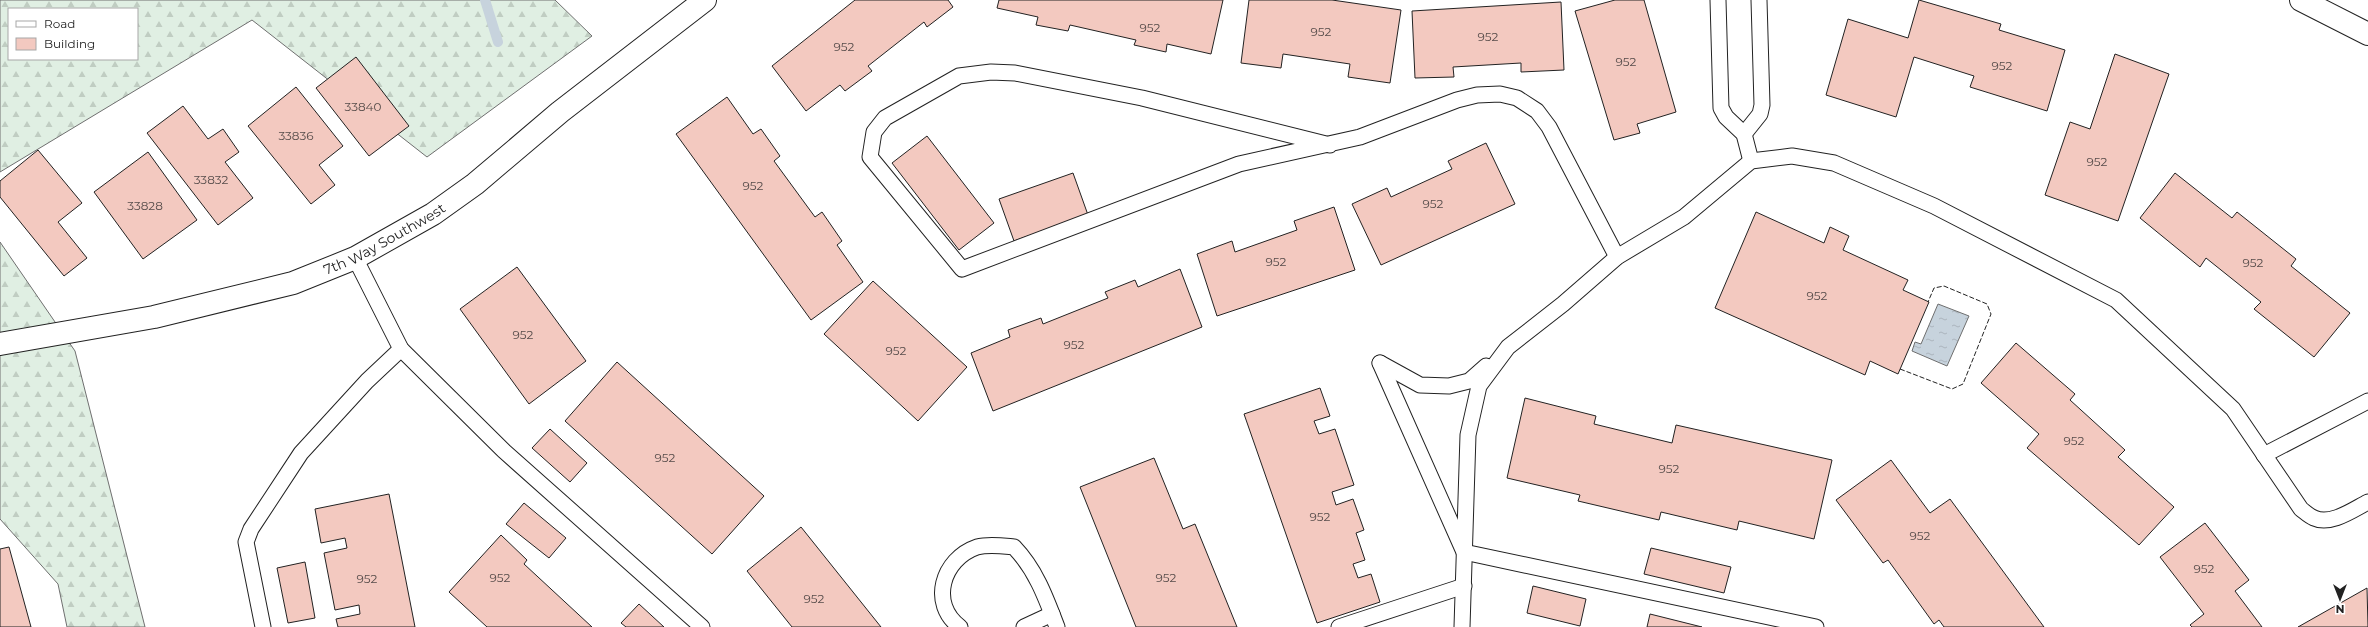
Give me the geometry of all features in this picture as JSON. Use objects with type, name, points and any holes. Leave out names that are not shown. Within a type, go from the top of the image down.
[{"type":"street","name":"7th Way Southwest","points":[[0,344],[177,311],[293,283],[355,258],[433,214],[469,188],[560,112],[705,0]]},
{"type":"street","points":[[2301,0],[2368,34]]},
{"type":"lane","points":[[1718,0],[1721,108],[1726,117],[1744,134],[1751,161]]},
{"type":"lane","points":[[1744,134],[1760,114],[1762,105],[1759,0]]},
{"type":"lane","points":[[1330,145],[1142,98],[1015,73],[991,72],[959,76],[885,118],[874,132],[870,157],[962,269],[1239,164],[1330,145],[1360,137],[1464,99],[1500,94],[1517,98],[1537,112],[1549,127],[1617,257]]},
{"type":"lane","points":[[1464,552],[1380,363],[1420,385],[1449,386],[1469,382],[1508,347],[1562,304],[1617,257],[1684,217],[1751,161],[1792,156],[1834,163],[1934,206],[2116,300],[2233,410],[2301,509],[2314,519],[2326,520],[2343,515],[2368,502]]},
{"type":"lane","points":[[355,258],[401,349],[504,451],[702,627]]},
{"type":"lane","points":[[1462,627],[1468,435],[1480,386],[1508,347]]},
{"type":"lane","points":[[263,627],[246,542],[251,529],[301,453],[366,382],[401,349]]},
{"type":"lane","points":[[2264,455],[2368,401]]},
{"type":"lane","points":[[960,627],[953,622],[943,606],[942,585],[948,570],[958,557],[978,547],[1014,547],[1029,563],[1055,621],[1024,627]]},
{"type":"lane","points":[[1464,552],[1816,627]]},
{"type":"lane","points":[[1339,627],[1464,586]]},
{"type":"lane","points":[[1740,612],[1749,627]]},
{"type":"green space","points":[[0,0],[555,0],[592,36],[427,157],[252,20],[0,172]]},
{"type":"green space","points":[[0,242],[75,351],[145,627],[67,627],[58,584],[0,519]]},
{"type":"water","points":[[1938,304],[1969,316],[1947,366],[1912,351],[1915,342],[1921,344]]},
{"type":"building","points":[[855,0],[948,0],[953,7],[927,27],[924,22],[868,66],[872,71],[845,91],[840,85],[806,111],[772,66]]},
{"type":"building","points":[[999,0],[1223,0],[1211,54],[1167,44],[1166,52],[1134,45],[1136,40],[1070,25],[1068,31],[1036,25],[1038,17],[997,8]]},
{"type":"building","points":[[1249,0],[1332,0],[1401,10],[1390,83],[1348,77],[1350,64],[1283,54],[1281,68],[1241,63]]},
{"type":"building","points":[[1615,0],[1644,0],[1676,112],[1637,124],[1640,133],[1614,140],[1575,11]]},
{"type":"building","points":[[1919,0],[2001,24],[1999,30],[2065,50],[2047,111],[1970,87],[1974,76],[1914,57],[1896,117],[1826,95],[1848,19],[1908,38]]},
{"type":"building","points":[[1561,2],[1564,70],[1521,72],[1521,63],[1453,67],[1454,77],[1415,78],[1412,11]]},
{"type":"building","points":[[2115,54],[2169,74],[2118,221],[2045,195],[2070,122],[2090,129]]},
{"type":"building","points":[[356,57],[409,126],[369,156],[316,88]]},
{"type":"building","points":[[296,87],[343,146],[319,165],[335,185],[311,204],[248,126]]},
{"type":"building","points":[[727,97],[753,134],[761,129],[780,156],[774,161],[815,217],[822,212],[842,241],[837,245],[863,282],[811,320],[676,134]]},
{"type":"building","points":[[183,106],[208,139],[223,129],[239,152],[225,162],[253,198],[218,225],[147,133]]},
{"type":"building","points":[[927,136],[994,223],[959,250],[892,163]]},
{"type":"building","points":[[1486,143],[1515,204],[1381,265],[1352,204],[1387,188],[1391,197],[1452,169],[1448,161]]},
{"type":"building","points":[[38,150],[82,203],[58,222],[87,258],[64,276],[0,197],[0,181]]},
{"type":"building","points":[[148,152],[197,220],[143,259],[94,192]]},
{"type":"building","points":[[1073,173],[1088,215],[1014,241],[999,199]]},
{"type":"building","points":[[2175,173],[2232,218],[2237,212],[2296,259],[2291,266],[2350,313],[2314,357],[2254,309],[2261,302],[2206,258],[2200,267],[2140,218]]},
{"type":"building","points":[[1334,207],[1355,270],[1217,316],[1197,254],[1232,241],[1235,252],[1297,230],[1294,221]]},
{"type":"building","points":[[1756,212],[1824,243],[1830,227],[1849,236],[1843,250],[1908,280],[1903,290],[1929,302],[1898,374],[1870,361],[1865,375],[1715,308]]},
{"type":"building","points":[[517,267],[586,361],[529,404],[460,309]]},
{"type":"building","points":[[1180,269],[1202,327],[993,411],[971,353],[1010,337],[1008,330],[1041,318],[1043,324],[1108,298],[1105,292],[1135,280],[1138,287]]},
{"type":"building","points":[[873,281],[967,367],[918,421],[824,334]]},
{"type":"building","points":[[2016,343],[2075,394],[2070,400],[2125,450],[2118,457],[2174,507],[2139,545],[2027,448],[2039,434],[1981,383]]},
{"type":"building","points":[[617,362],[764,496],[712,554],[565,421]]},
{"type":"building","points":[[1320,388],[1330,416],[1314,421],[1319,434],[1335,429],[1354,485],[1332,492],[1336,505],[1353,499],[1364,530],[1356,533],[1365,560],[1353,564],[1358,578],[1371,574],[1380,602],[1317,623],[1244,414]]},
{"type":"building","points":[[1525,398],[1596,416],[1594,424],[1672,443],[1676,425],[1832,460],[1814,539],[1739,521],[1737,530],[1661,512],[1659,520],[1578,501],[1580,495],[1507,478]]},
{"type":"building","points":[[550,429],[587,463],[570,482],[532,448]]},
{"type":"building","points":[[1154,458],[1183,529],[1195,524],[1237,627],[1136,627],[1080,487]]},
{"type":"building","points":[[1891,460],[1930,513],[1950,499],[2044,627],[1944,627],[1939,620],[1934,624],[1888,560],[1883,563],[1836,500]]},
{"type":"building","points":[[389,494],[415,627],[338,627],[336,619],[360,614],[359,605],[335,610],[324,553],[347,548],[345,538],[321,543],[315,509]]},
{"type":"building","points":[[524,503],[566,538],[549,558],[506,524]]},
{"type":"building","points":[[2205,523],[2249,580],[2235,591],[2262,627],[2192,627],[2190,625],[2204,614],[2160,557]]},
{"type":"building","points":[[801,527],[881,627],[792,627],[747,571]]},
{"type":"building","points":[[501,535],[527,560],[524,564],[592,627],[487,627],[449,592]]},
{"type":"building","points":[[9,547],[31,627],[0,627],[0,549]]},
{"type":"building","points":[[1651,548],[1731,567],[1724,593],[1644,574]]},
{"type":"building","points":[[305,562],[315,618],[288,623],[277,568]]},
{"type":"building","points":[[1533,586],[1586,599],[1580,626],[1527,613]]},
{"type":"building","points":[[2367,588],[2368,627],[2298,627]]},
{"type":"building","points":[[639,604],[664,627],[626,627],[621,623]]},
{"type":"building","points":[[1650,614],[1702,627],[1647,627]]},
{"type":"waterway","points":[[485,0],[498,42]]},
{"type":"fence","points":[[1900,369],[1952,389],[1963,384],[1991,314],[1987,304],[1944,286],[1934,288],[1928,302]]}]
